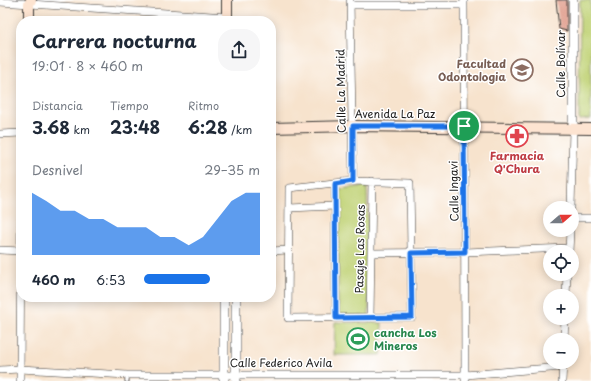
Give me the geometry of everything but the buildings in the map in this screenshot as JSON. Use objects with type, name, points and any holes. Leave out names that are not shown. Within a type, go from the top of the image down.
[{"type":"main road","points":[[227,0],[227,16]]},
{"type":"main road","points":[[29,16],[30,2]]},
{"type":"main road","name":"Avenida La Paz","points":[[276,128],[464,126],[591,129]]},
{"type":"street","name":"Calle Bolívar","points":[[573,0],[573,128]]},
{"type":"street","points":[[0,2],[30,2],[192,16]]},
{"type":"street","points":[[350,2],[464,2]]},
{"type":"street","name":"Calle La Madrid","points":[[350,2],[353,181]]},
{"type":"street","name":"Calle Ingavi","points":[[464,2],[465,378]]},
{"type":"street","points":[[571,201],[573,128]]},
{"type":"street","points":[[0,134],[16,133]]},
{"type":"street","points":[[353,181],[410,183],[412,317],[288,318],[289,188],[353,181]]},
{"type":"street","name":"Pasaje Las Rosas","points":[[370,318],[372,181]]},
{"type":"street","points":[[335,184],[336,318]]},
{"type":"street","points":[[289,208],[335,206]]},
{"type":"street","points":[[579,218],[591,218]]},
{"type":"street","points":[[0,250],[16,250]]},
{"type":"street","points":[[276,251],[288,250]]},
{"type":"street","points":[[372,253],[543,250]]},
{"type":"street","points":[[20,381],[21,302]]},
{"type":"street","points":[[224,302],[224,378]]},
{"type":"street","points":[[236,302],[236,378]]},
{"type":"street","name":"Calle Federico Avila","points":[[0,370],[20,369],[127,378],[465,378],[543,368]]},
{"type":"street","points":[[562,369],[562,381]]},
{"type":"green space","points":[[580,0],[591,0],[591,119],[579,120]]},
{"type":"green space","points":[[367,186],[369,316],[338,316],[339,189]]},
{"type":"green space","name":"cancha Los Mineros","points":[[335,322],[382,323],[381,355],[334,355]]},
{"type":"place","name":"Facultad Odontologia","points":[[522,70]]},
{"type":"place","name":"Farmacia Q'Chura","points":[[517,136]]},
{"type":"place","name":"cancha Los Mineros","points":[[358,339]]},
{"type":"route","points":[[353,126],[464,126],[465,252],[411,253],[412,317],[336,318],[335,184],[353,181],[353,126]]}]
